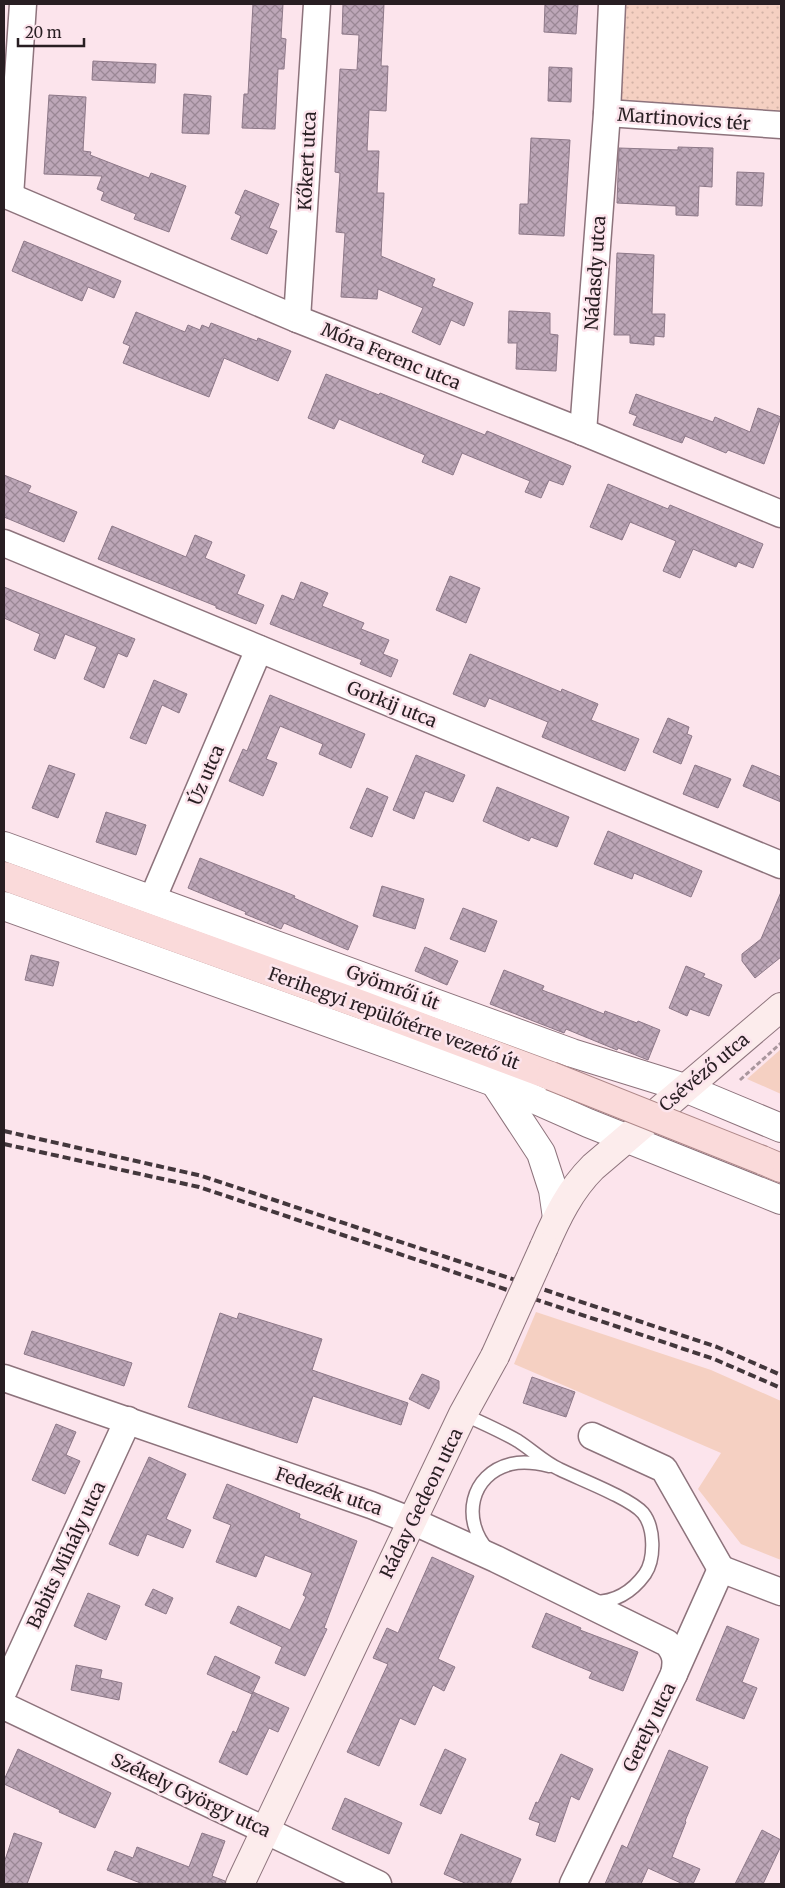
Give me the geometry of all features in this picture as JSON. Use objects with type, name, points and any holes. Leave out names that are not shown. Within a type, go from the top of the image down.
[{"type":"main road","name":"Ferihegyi repülőtérre vezető út","points":[[4,876],[352,1001],[551,1076],[772,1164]]},
{"type":"main road","name":"Csévéző utca","points":[[626,1138],[685,1088],[776,1016]]},
{"type":"main road","name":"Ráday Gedeon utca","points":[[240,1884],[412,1521],[464,1414],[495,1356],[556,1218],[583,1177],[626,1138]]},
{"type":"street","points":[[7,195],[24,4]]},
{"type":"street","name":"Kőkert utca","points":[[297,319],[316,4]]},
{"type":"street","name":"Martinovics tér","points":[[612,4],[607,113],[781,125]]},
{"type":"street","name":"Nádasdy utca","points":[[583,432],[607,113]]},
{"type":"street","name":"Móra Ferenc utca","points":[[7,195],[297,319],[583,432],[781,514]]},
{"type":"street","name":"Gorkij utca","points":[[4,543],[781,865]]},
{"type":"street","name":"Úz utca","points":[[152,900],[259,649]]},
{"type":"street","name":"Gyömrői út","points":[[4,846],[572,1052],[685,1088],[781,1128]]},
{"type":"street","points":[[4,906],[498,1084],[588,1124],[781,1200]]},
{"type":"street","points":[[498,1084],[535,1087],[574,1099],[589,1090],[594,1076],[591,1063],[572,1052]]},
{"type":"street","points":[[498,1084],[541,1153],[553,1190],[556,1218]]},
{"type":"street","points":[[732,1180],[710,1158],[707,1148],[710,1132],[718,1123],[731,1117],[755,1116]]},
{"type":"street","name":"Fedezék utca","points":[[4,1378],[371,1505],[412,1521],[586,1602],[667,1643],[674,1650],[676,1658],[674,1674]]},
{"type":"street","name":"Babits Mihály utca","points":[[4,1690],[128,1420]]},
{"type":"street","points":[[592,1436],[664,1469],[721,1569],[781,1592]]},
{"type":"street","name":"Gerely utca","points":[[573,1884],[674,1674],[721,1569]]},
{"type":"street","name":"Székely György utca","points":[[4,1706],[378,1884]]},
{"type":"lane","points":[[464,1414],[519,1442],[557,1468],[628,1502],[643,1513],[651,1530],[652,1546],[649,1569],[637,1585],[620,1597],[606,1602],[586,1602]]},
{"type":"lane","points":[[496,1559],[484,1546],[472,1518],[472,1500],[479,1485],[494,1471],[511,1464],[534,1463],[557,1468]]},
{"type":"path","points":[[740,1080],[781,1043]]},
{"type":"shaded area","points":[[623,4],[781,4],[781,114],[618,102]]},
{"type":"shaded area","points":[[781,1049],[781,1094],[747,1079]]},
{"type":"shaded area","points":[[536,1312],[711,1370],[781,1401],[781,1560],[741,1544],[698,1489],[721,1453],[514,1364]]},
{"type":"building","points":[[253,4],[283,4],[281,38],[286,39],[284,69],[278,69],[275,129],[242,128],[244,94],[248,94]]},
{"type":"building","points":[[343,4],[384,4],[381,66],[388,66],[386,111],[369,110],[367,151],[379,151],[377,193],[384,193],[381,256],[435,279],[432,286],[473,303],[464,326],[451,320],[440,345],[412,332],[423,308],[378,289],[377,299],[341,297],[345,233],[336,232],[340,173],[335,172],[340,69],[357,70],[359,35],[342,34]]},
{"type":"building","points":[[545,4],[578,4],[576,34],[544,32]]},
{"type":"building","points":[[93,61],[156,64],[155,83],[92,80]]},
{"type":"building","points":[[549,67],[572,68],[571,102],[548,101]]},
{"type":"building","points":[[184,94],[211,96],[209,134],[182,133]]},
{"type":"building","points":[[49,95],[86,97],[83,151],[91,152],[90,155],[149,178],[151,173],[186,186],[169,232],[134,219],[136,214],[101,200],[104,192],[97,189],[102,176],[44,174]]},
{"type":"building","points":[[531,138],[570,140],[564,236],[519,234],[520,204],[528,204]]},
{"type":"building","points":[[678,147],[713,148],[712,187],[699,186],[698,216],[676,215],[676,206],[617,203],[619,148],[678,150]]},
{"type":"building","points":[[737,172],[764,173],[762,206],[736,205]]},
{"type":"building","points":[[245,190],[279,204],[269,228],[277,231],[267,254],[231,239],[241,216],[235,213]]},
{"type":"building","points":[[24,241],[121,281],[114,298],[88,287],[82,301],[12,271]]},
{"type":"building","points":[[617,253],[654,255],[652,314],[665,314],[664,337],[654,336],[654,345],[630,343],[630,335],[614,335]]},
{"type":"building","points":[[509,311],[550,313],[550,334],[558,335],[556,371],[516,369],[517,343],[508,343]]},
{"type":"building","points":[[136,312],[185,332],[188,325],[200,330],[202,325],[209,328],[211,323],[257,341],[258,338],[291,351],[278,381],[224,358],[209,397],[123,363],[130,346],[123,343]]},
{"type":"building","points":[[326,374],[379,395],[380,393],[485,435],[487,431],[571,466],[563,485],[549,480],[541,498],[525,492],[530,481],[462,453],[453,475],[422,462],[425,455],[339,419],[334,429],[308,418]]},
{"type":"building","points":[[636,394],[713,422],[715,417],[750,432],[758,408],[781,417],[764,464],[728,450],[726,453],[685,436],[682,443],[633,425],[637,416],[629,413]]},
{"type":"building","points":[[4,475],[31,486],[28,492],[77,512],[64,542],[4,517]]},
{"type":"building","points":[[608,484],[668,509],[670,505],[763,544],[753,568],[738,562],[736,567],[693,549],[680,578],[663,571],[676,541],[630,522],[622,540],[590,527]]},
{"type":"building","points":[[112,526],[186,557],[195,535],[212,542],[205,558],[245,575],[237,594],[264,605],[256,624],[98,559]]},
{"type":"building","points":[[450,576],[480,588],[466,623],[436,610]]},
{"type":"building","points":[[301,582],[328,593],[322,606],[364,623],[361,629],[389,640],[383,654],[398,660],[391,677],[360,664],[362,660],[270,624],[282,595],[294,600]]},
{"type":"building","points":[[4,587],[135,639],[127,657],[118,653],[104,688],[84,679],[97,647],[65,634],[55,659],[34,650],[40,634],[4,618]]},
{"type":"building","points":[[470,654],[561,692],[562,689],[598,704],[591,720],[639,739],[625,771],[542,737],[548,722],[489,698],[485,707],[453,694]]},
{"type":"building","points":[[154,680],[187,694],[179,713],[162,705],[146,744],[130,738]]},
{"type":"building","points":[[270,695],[365,734],[351,768],[319,754],[323,744],[280,726],[266,759],[277,763],[263,796],[229,781],[243,749],[247,751]]},
{"type":"building","points":[[668,718],[689,727],[687,734],[692,736],[681,764],[653,752]]},
{"type":"building","points":[[416,755],[465,775],[453,802],[425,791],[414,819],[393,810]]},
{"type":"building","points":[[49,765],[75,774],[58,818],[32,808]]},
{"type":"building","points":[[695,765],[731,779],[718,808],[683,794]]},
{"type":"building","points":[[752,765],[781,777],[781,802],[743,786]]},
{"type":"building","points":[[497,787],[569,817],[557,847],[531,837],[529,841],[483,821]]},
{"type":"building","points":[[367,788],[388,797],[372,837],[350,828]]},
{"type":"building","points":[[106,812],[146,825],[136,855],[96,842]]},
{"type":"building","points":[[608,831],[702,871],[691,897],[634,873],[632,879],[594,864]]},
{"type":"building","points":[[200,858],[295,896],[294,898],[358,926],[348,950],[284,923],[281,929],[188,888]]},
{"type":"building","points":[[382,886],[424,899],[415,929],[373,916]]},
{"type":"building","points":[[781,892],[781,957],[755,978],[742,961],[742,954],[761,939]]},
{"type":"building","points":[[463,908],[497,921],[485,952],[450,939]]},
{"type":"building","points":[[425,947],[458,961],[447,985],[415,971]]},
{"type":"building","points":[[31,955],[59,962],[53,986],[25,980]]},
{"type":"building","points":[[686,966],[705,974],[703,977],[722,985],[709,1016],[690,1009],[687,1016],[669,1008]]},
{"type":"building","points":[[504,970],[544,986],[542,990],[604,1014],[605,1011],[660,1030],[648,1060],[618,1048],[617,1050],[566,1029],[564,1033],[490,1004]]},
{"type":"building","points":[[220,1313],[237,1319],[239,1313],[322,1339],[312,1370],[408,1403],[401,1425],[313,1396],[297,1443],[188,1407]]},
{"type":"building","points":[[32,1331],[132,1363],[124,1386],[24,1354]]},
{"type":"building","points":[[422,1374],[439,1381],[439,1389],[429,1409],[409,1399]]},
{"type":"building","points":[[532,1377],[575,1392],[566,1417],[523,1403]]},
{"type":"building","points":[[56,1424],[76,1432],[66,1455],[80,1461],[65,1494],[32,1480]]},
{"type":"building","points":[[149,1457],[186,1474],[166,1519],[191,1530],[183,1548],[147,1534],[138,1556],[109,1544]]},
{"type":"building","points":[[227,1484],[300,1514],[299,1518],[357,1541],[324,1628],[327,1629],[305,1676],[275,1663],[282,1647],[230,1623],[238,1606],[290,1630],[306,1597],[303,1595],[312,1573],[265,1555],[256,1577],[216,1562],[231,1525],[213,1518]]},
{"type":"building","points":[[432,1557],[474,1576],[438,1659],[455,1667],[444,1691],[433,1685],[415,1725],[400,1718],[379,1766],[347,1752],[388,1664],[373,1658],[387,1628],[398,1633]]},
{"type":"building","points":[[153,1589],[173,1598],[166,1614],[145,1605]]},
{"type":"building","points":[[88,1593],[120,1606],[106,1640],[74,1626]]},
{"type":"building","points":[[546,1613],[581,1628],[580,1630],[638,1652],[623,1691],[589,1678],[592,1672],[532,1647]]},
{"type":"building","points":[[727,1626],[759,1639],[742,1682],[757,1688],[744,1719],[696,1700]]},
{"type":"building","points":[[215,1656],[260,1677],[252,1694],[207,1674]]},
{"type":"building","points":[[76,1665],[102,1670],[100,1678],[122,1683],[119,1700],[71,1690]]},
{"type":"building","points":[[253,1692],[289,1708],[278,1732],[269,1728],[247,1775],[219,1762],[233,1731],[236,1733]]},
{"type":"building","points":[[18,1749],[111,1793],[95,1828],[4,1784]]},
{"type":"building","points":[[445,1749],[466,1759],[441,1814],[420,1805]]},
{"type":"building","points":[[669,1750],[708,1767],[672,1857],[700,1869],[693,1884],[683,1884],[648,1868],[641,1884],[605,1884],[622,1845],[627,1848]]},
{"type":"building","points":[[561,1754],[593,1769],[579,1800],[571,1796],[555,1842],[536,1835],[540,1823],[529,1819]]},
{"type":"building","points":[[345,1798],[402,1823],[389,1854],[332,1829]]},
{"type":"building","points":[[762,1830],[781,1840],[781,1846],[763,1884],[735,1884]]},
{"type":"building","points":[[14,1833],[42,1843],[27,1884],[4,1884],[4,1863]]},
{"type":"building","points":[[202,1833],[225,1841],[212,1876],[225,1881],[225,1884],[143,1884],[107,1870],[115,1851],[133,1858],[137,1847],[189,1867]]},
{"type":"building","points":[[461,1834],[521,1859],[510,1884],[467,1884],[444,1874]]},
{"type":"railway","points":[[4,1131],[202,1176],[717,1347],[781,1375]]},
{"type":"railway","points":[[4,1144],[199,1187],[714,1359],[781,1388]]}]
